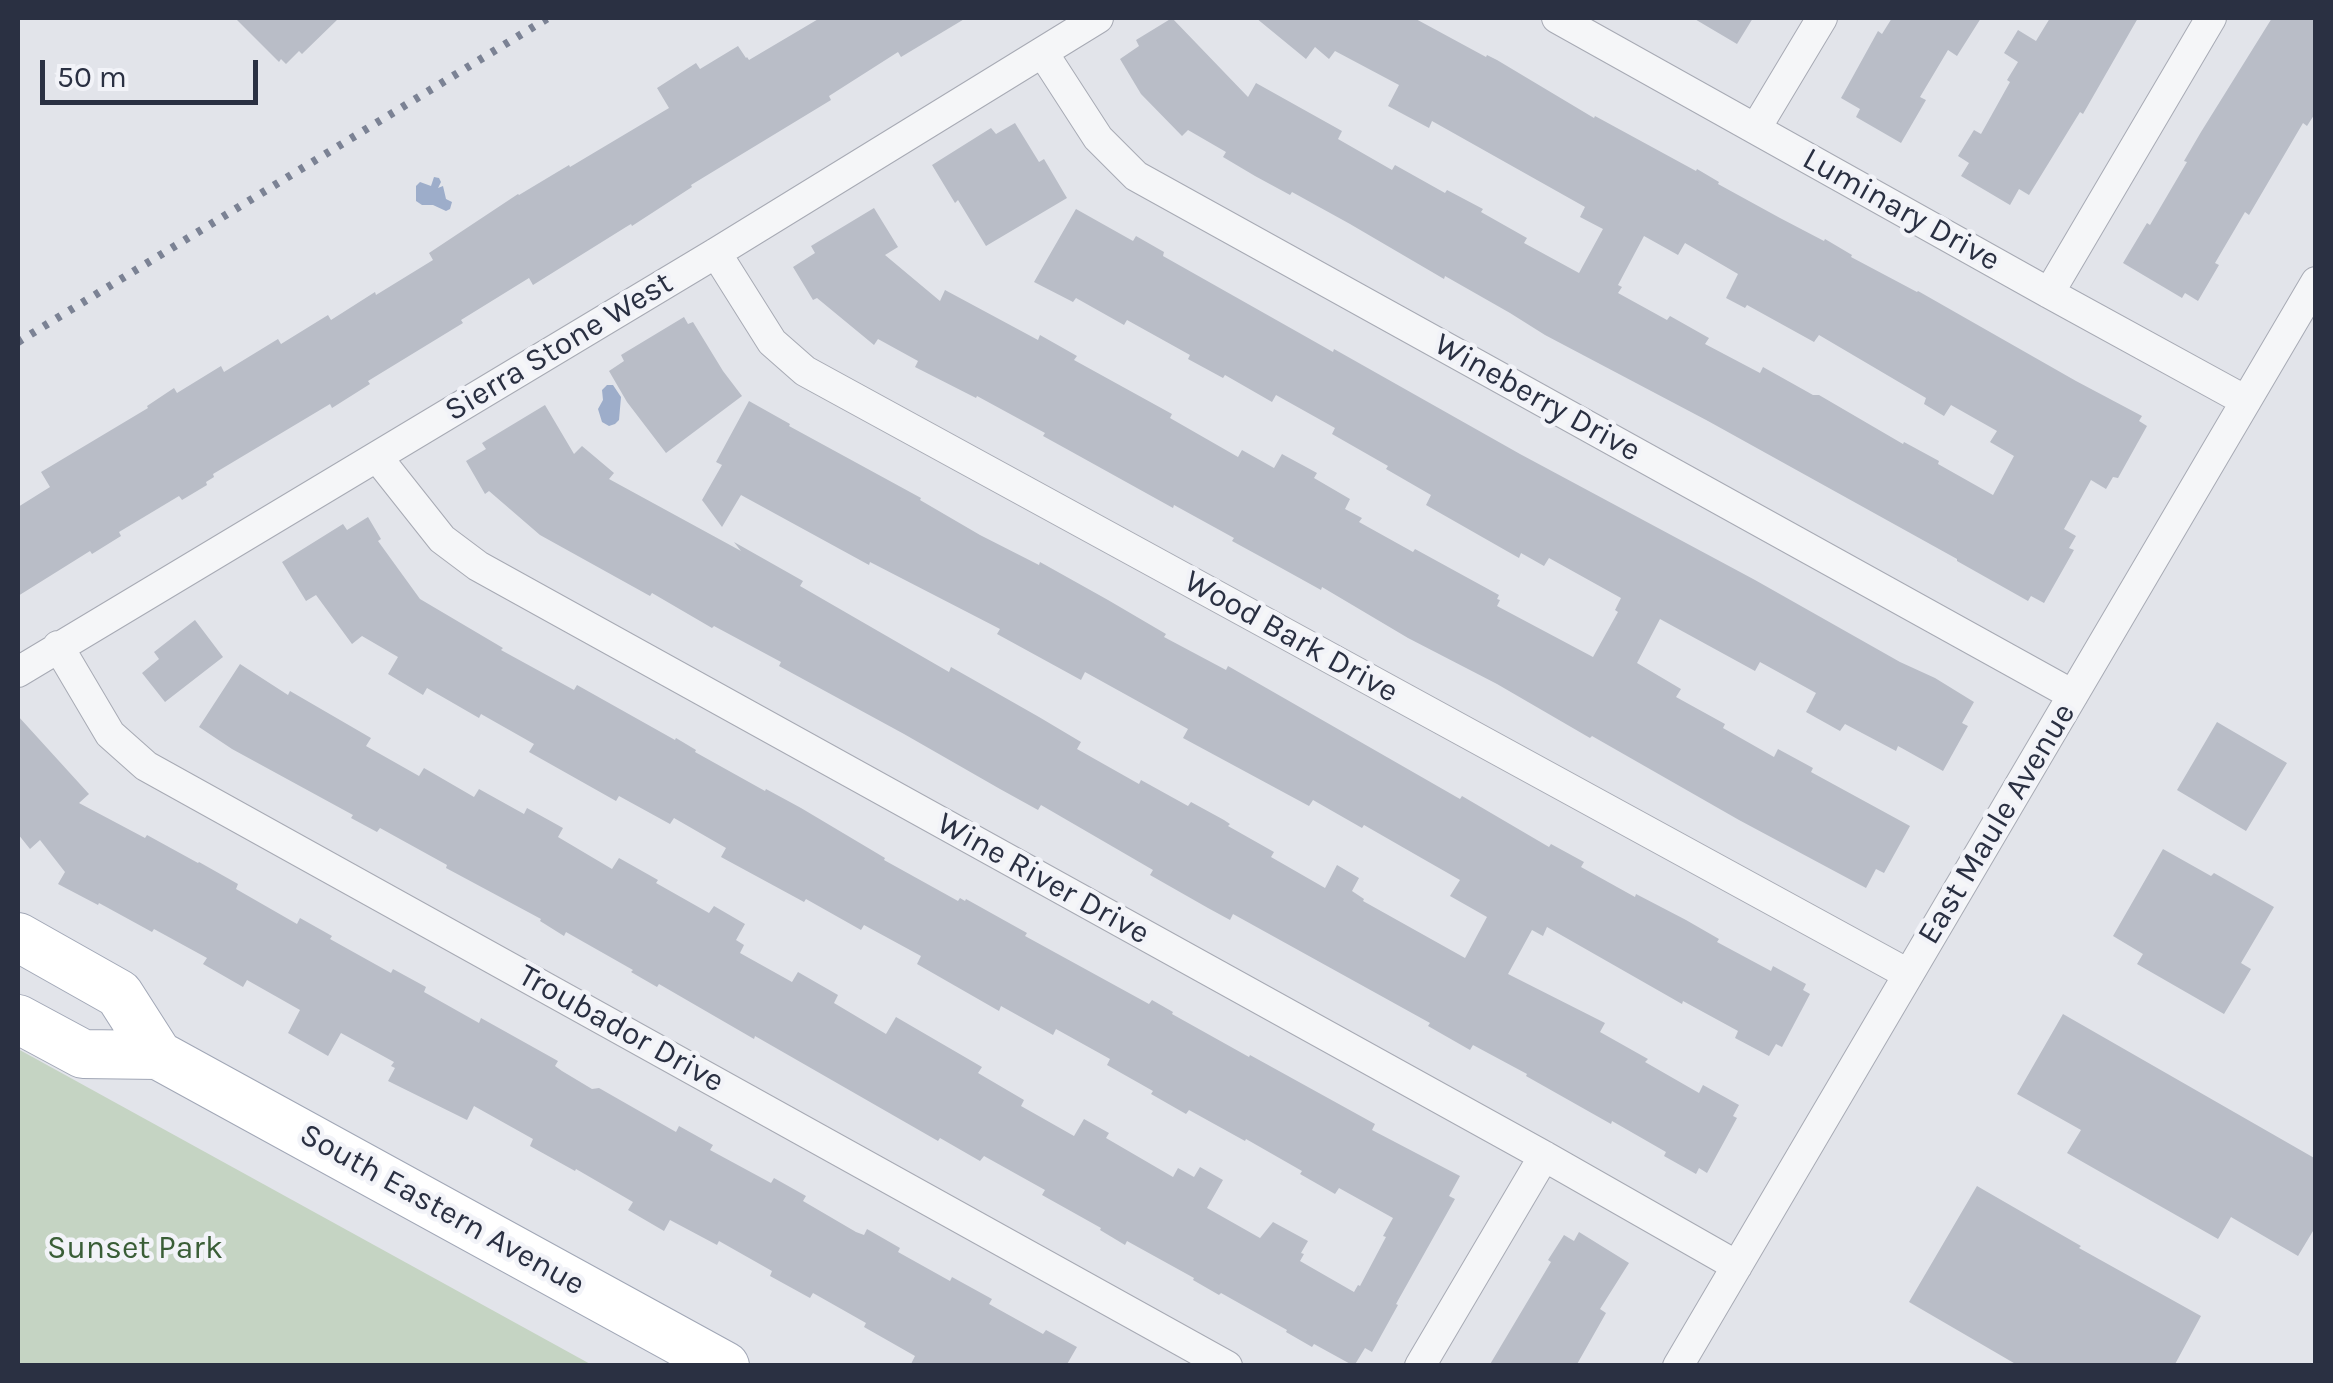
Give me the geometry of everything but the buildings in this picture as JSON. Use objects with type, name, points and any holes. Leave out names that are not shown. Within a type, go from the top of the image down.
[{"type":"main road","name":"South Eastern Avenue","points":[[18,937],[119,994],[158,1054],[725,1366]]},
{"type":"main road","name":"South Eastern Avenue","points":[[18,1019],[83,1054],[158,1054]]},
{"type":"street","name":"Sierra Stone West","points":[[18,672],[1098,18]]},
{"type":"street","name":"Luminary Drive","points":[[1557,18],[2246,400]]},
{"type":"street","points":[[1756,128],[1822,18]]},
{"type":"street","points":[[2049,293],[2211,18]]},
{"type":"street","name":"Wineberry Drive","points":[[1043,54],[1098,138],[1136,176],[2072,695]]},
{"type":"street","name":"Wood Bark Drive","points":[[716,252],[772,342],[805,371],[1908,974]]},
{"type":"street","name":"East Maule Avenue","points":[[1678,1366],[2316,282]]},
{"type":"street","name":"Wine River Drive","points":[[377,457],[442,539],[478,566],[1736,1266]]},
{"type":"street","name":"Troubador Drive","points":[[58,646],[110,734],[146,766],[1226,1366]]},
{"type":"street","points":[[1420,1366],[1544,1156]]},
{"type":"green space","name":"Sunset Park","points":[[18,1049],[592,1365],[18,1365]]},
{"type":"water","points":[[434,177],[439,178],[438,188],[443,186],[446,199],[452,202],[446,211],[416,201],[416,186],[420,182],[431,186]]},
{"type":"water","points":[[607,385],[613,385],[621,397],[619,420],[609,426],[602,422],[598,409]]},
{"type":"railway","points":[[18,342],[548,18]]}]
